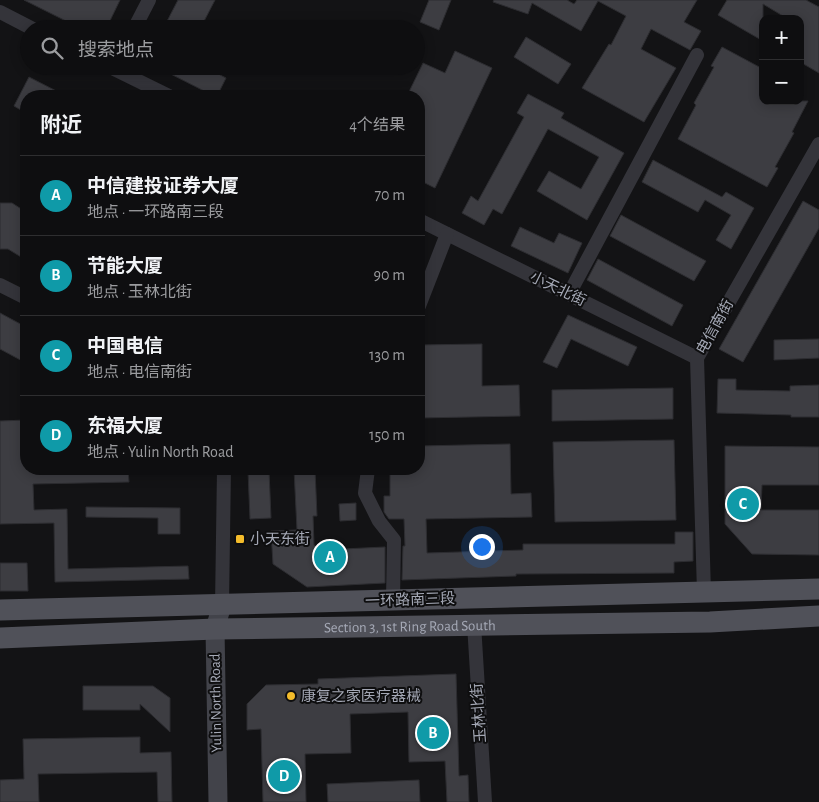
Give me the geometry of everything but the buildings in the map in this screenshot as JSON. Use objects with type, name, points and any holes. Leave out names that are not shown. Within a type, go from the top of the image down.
[{"type":"main road","name":"一环路南三段","points":[[0,610],[819,588]]},
{"type":"main road","points":[[402,600],[396,614],[401,620],[411,625]]},
{"type":"main road","name":"Yulin North Road","points":[[218,802],[215,630],[222,605]]},
{"type":"main road","name":"Section 3, 1st Ring Road South","points":[[0,638],[411,625],[710,622],[819,616]]},
{"type":"street","points":[[139,20],[149,0]]},
{"type":"street","points":[[0,12],[20,22]]},
{"type":"street","points":[[570,294],[697,55]]},
{"type":"street","points":[[128,75],[157,90]]},
{"type":"street","name":"电信南街","points":[[704,592],[697,358],[819,144]]},
{"type":"street","name":"小天北街","points":[[425,223],[697,358]]},
{"type":"street","points":[[425,291],[447,234]]},
{"type":"street","points":[[0,286],[20,295]]},
{"type":"street","points":[[222,605],[224,475]]},
{"type":"street","points":[[367,475],[365,493],[379,521],[394,540],[402,600]]},
{"type":"street","name":"玉林北街","points":[[474,624],[485,802]]},
{"type":"place","name":"中国电信","points":[[743,504]]},
{"type":"place","name":"小天东街","points":[[240,539]]},
{"type":"place","name":"中信建投证券大厦","points":[[330,557]]},
{"type":"place","name":"康复之家医疗器械","points":[[291,696]]},
{"type":"place","name":"节能大厦","points":[[433,733]]},
{"type":"place","name":"东福大厦","points":[[284,776]]}]
